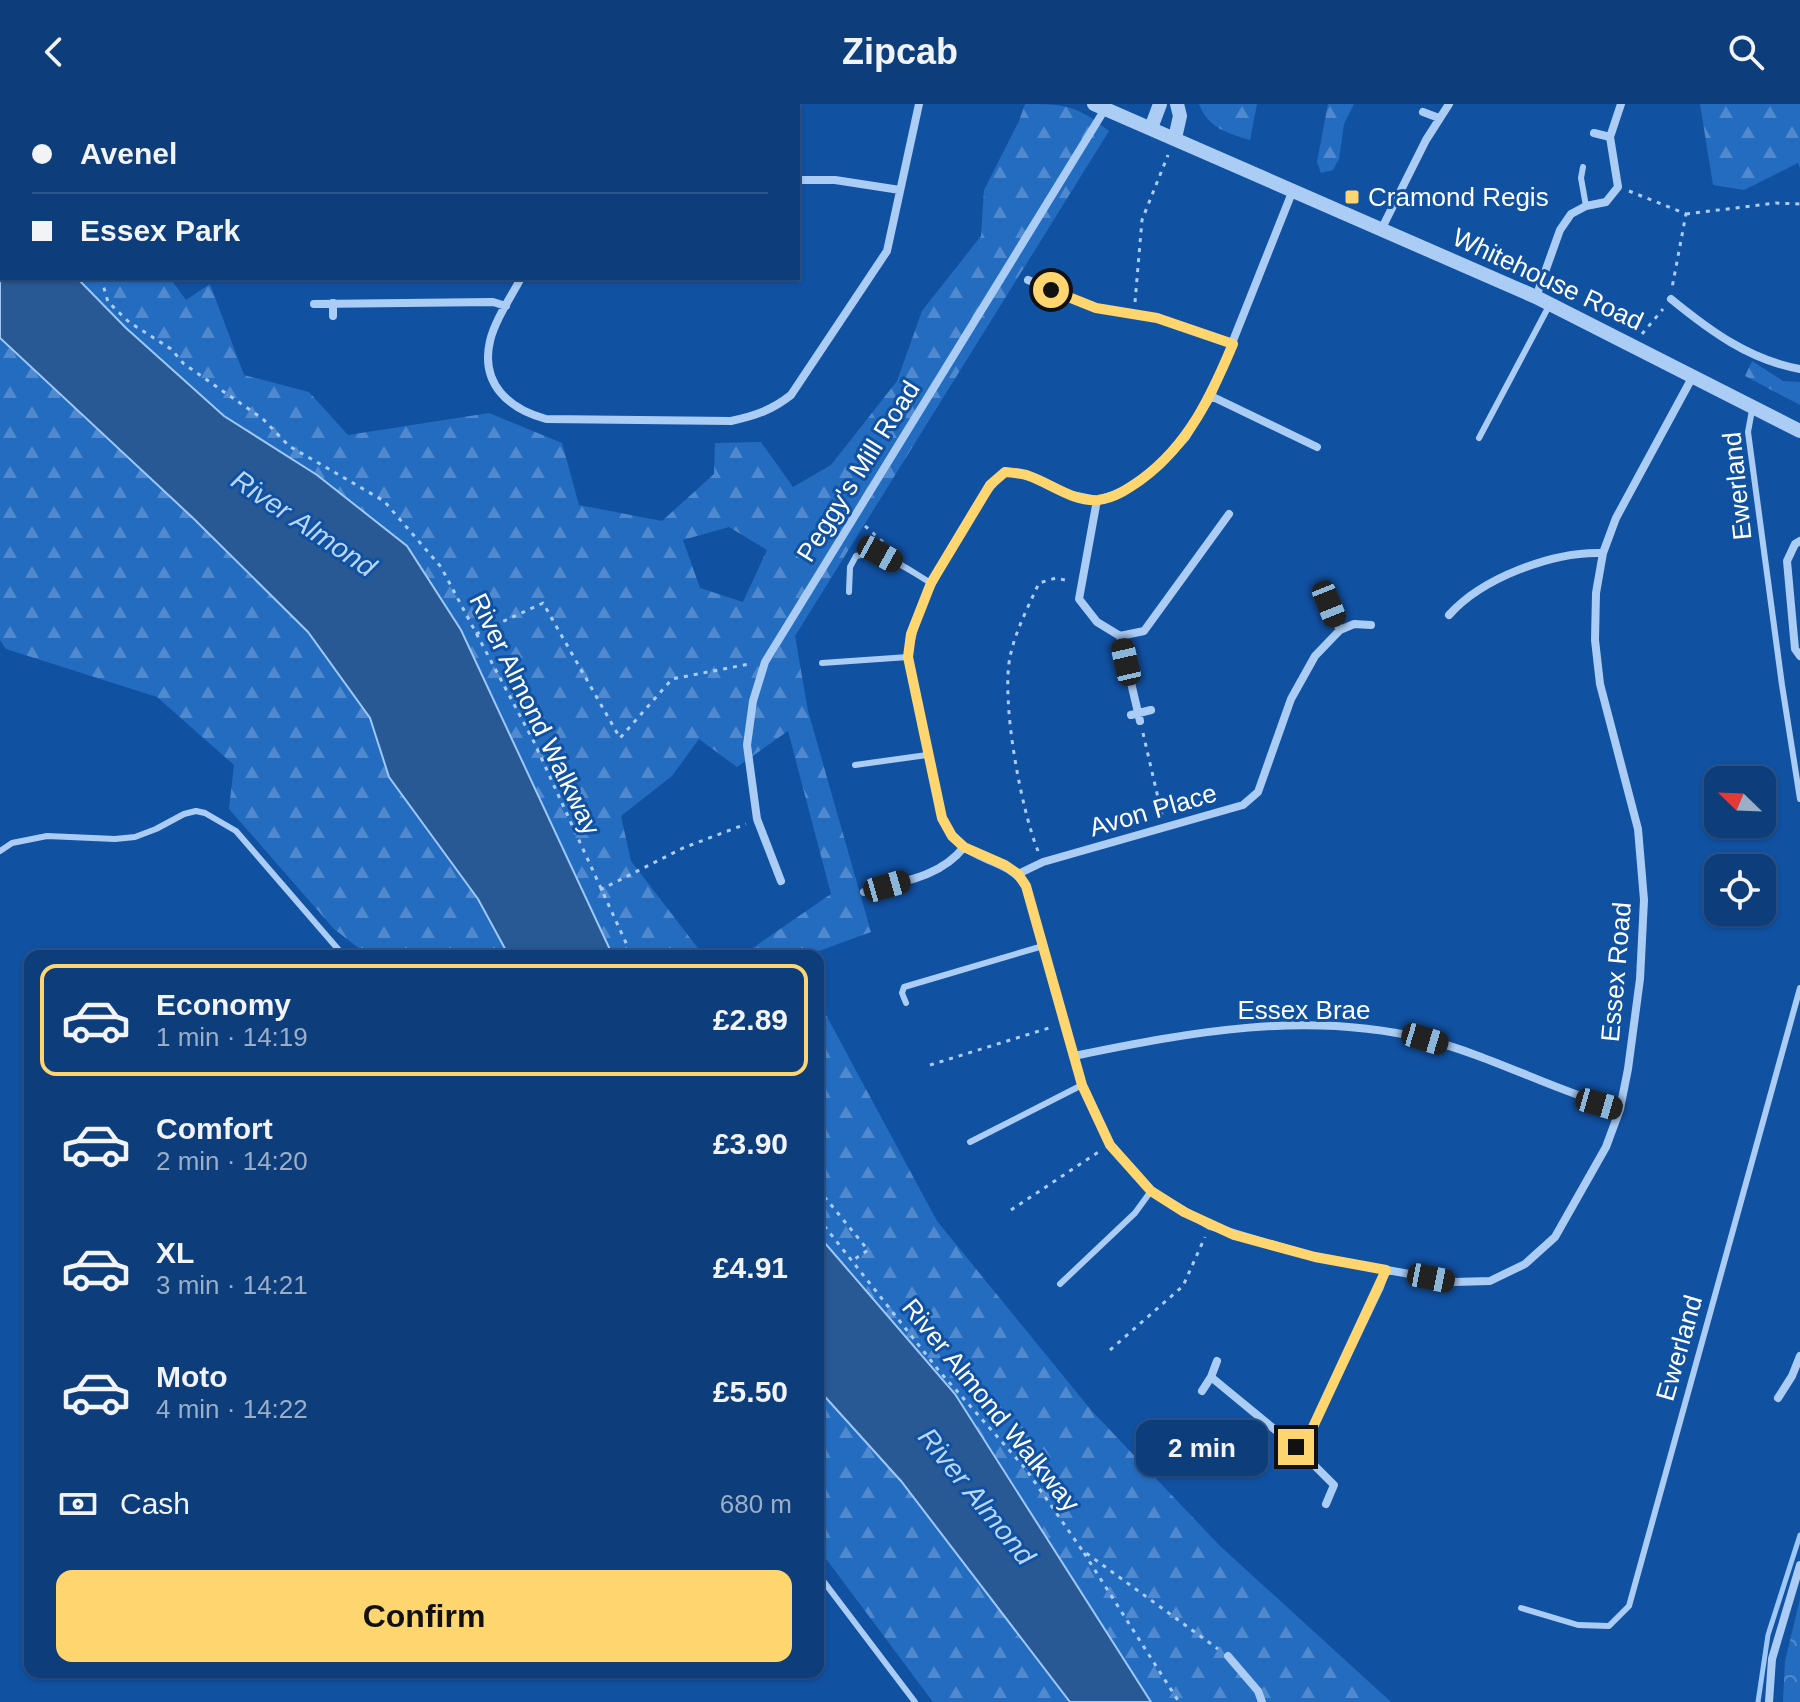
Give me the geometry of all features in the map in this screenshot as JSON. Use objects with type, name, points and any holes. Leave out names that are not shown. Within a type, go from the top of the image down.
[{"type":"street","points":[[520,280],[490,340],[489,363],[494,383],[507,402],[527,414],[546,419],[716,421],[756,416],[774,408],[791,395],[887,251],[919,104]]},
{"type":"street","points":[[1151,128],[1160,104]]},
{"type":"street","points":[[1175,138],[1180,116],[1177,104]]},
{"type":"street","points":[[1382,228],[1426,140],[1449,104]]},
{"type":"street","points":[[1536,297],[1560,230],[1571,214],[1586,206],[1606,202],[1618,187],[1610,137],[1621,104]]},
{"type":"street","name":"Whitehouse Road","points":[[1100,106],[1536,297],[1800,431]]},
{"type":"street","name":"Peggy's Mill Road","points":[[781,881],[757,819],[747,745],[753,701],[765,662],[1100,106]]},
{"type":"street","points":[[1423,112],[1439,118]]},
{"type":"street","points":[[1594,133],[1610,137]]},
{"type":"street","points":[[800,180],[835,180],[900,190]]},
{"type":"street","points":[[1018,874],[964,847],[952,836],[942,818],[908,657],[911,634],[931,583],[990,485],[1005,472],[1027,475],[1067,494],[1097,500],[1123,492],[1160,465],[1186,437],[1211,396],[1293,190]]},
{"type":"street","points":[[1028,280],[1096,308],[1157,318],[1233,344]]},
{"type":"street","points":[[1671,299],[1713,334],[1800,369]]},
{"type":"street","points":[[314,304],[493,302],[506,306]]},
{"type":"street","points":[[333,303],[333,316]]},
{"type":"street","name":"Essex Road","points":[[1018,874],[1026,886],[1082,1085],[1110,1145],[1151,1191],[1210,1226],[1315,1257],[1454,1282],[1485,1281],[1525,1264],[1555,1237],[1606,1147],[1620,1109],[1640,979],[1644,900],[1638,829],[1600,684],[1595,640],[1596,593],[1603,553],[1616,518],[1693,375]]},
{"type":"street","points":[[1211,396],[1317,447]]},
{"type":"street","points":[[1097,500],[1079,599],[1097,622],[1120,636],[1144,631],[1229,514]]},
{"type":"street","points":[[1212,519],[1220,527]]},
{"type":"street","points":[[1800,541],[1795,544],[1787,561],[1795,649],[1800,656]]},
{"type":"street","points":[[1449,615],[1462,601],[1526,566],[1603,553]]},
{"type":"street","points":[[1329,604],[1340,630],[1354,624],[1371,625]]},
{"type":"street","name":"Avon Place","points":[[1018,874],[1043,862],[1243,805],[1258,792],[1291,699],[1315,656],[1340,630]]},
{"type":"street","points":[[1120,636],[1136,716],[1151,710]]},
{"type":"street","points":[[864,892],[934,873],[953,861],[964,847]]},
{"type":"street","name":"Essex Brae","points":[[1074,1056],[1183,1034],[1266,1025],[1316,1024],[1372,1029],[1425,1039],[1485,1057],[1599,1104],[1620,1109]]},
{"type":"street","points":[[1296,1447],[1306,1442],[1386,1270]]},
{"type":"street","points":[[1778,1398],[1800,1356]]},
{"type":"street","points":[[1202,1391],[1217,1361]]},
{"type":"street","points":[[1211,1377],[1296,1447],[1334,1485],[1326,1504]]},
{"type":"street","points":[[1769,1702],[1772,1659],[1800,1565]]},
{"type":"street","points":[[1228,1656],[1258,1691],[1262,1702]]},
{"type":"lane","points":[[1583,167],[1581,178],[1586,206]]},
{"type":"lane","points":[[1479,438],[1550,304]]},
{"type":"lane","name":"Ewerland","points":[[1753,406],[1748,432],[1800,799]]},
{"type":"lane","points":[[849,592],[850,567],[856,556],[867,553],[880,554],[931,583]]},
{"type":"lane","points":[[822,663],[908,657]]},
{"type":"lane","points":[[855,765],[927,755]]},
{"type":"lane","points":[[0,851],[12,843],[47,836],[135,837],[184,814],[196,811],[205,813],[236,831],[339,950]]},
{"type":"lane","points":[[906,1003],[902,993],[904,987],[1043,946]]},
{"type":"lane","name":"Ewerland","points":[[1521,1608],[1578,1625],[1609,1626],[1629,1606],[1800,988]]},
{"type":"lane","points":[[970,1142],[1082,1085]]},
{"type":"lane","points":[[1060,1284],[1135,1213],[1151,1191]]},
{"type":"lane","points":[[824,1582],[915,1702]]},
{"type":"path","points":[[1134,314],[1142,220],[1175,138]]},
{"type":"path","points":[[1618,187],[1686,214],[1776,203],[1800,204]]},
{"type":"path","points":[[1634,345],[1671,299],[1686,214]]},
{"type":"path","name":"River Almond Walkway","points":[[102,280],[108,302],[129,322],[171,349],[184,364],[263,419],[289,446],[384,501],[441,567],[534,742],[629,950]]},
{"type":"path","points":[[866,527],[883,542],[880,554]]},
{"type":"path","points":[[1043,862],[1018,776],[1008,689],[1010,658],[1019,628],[1039,583],[1056,578],[1080,583]]},
{"type":"path","points":[[476,634],[543,603],[620,738],[672,679],[765,662]]},
{"type":"path","points":[[1136,716],[1164,826]]},
{"type":"path","points":[[600,890],[683,848],[757,819]]},
{"type":"path","points":[[930,1065],[1065,1023]]},
{"type":"path","points":[[1011,1210],[1110,1145]]},
{"type":"path","points":[[824,1196],[868,1250],[852,1261]]},
{"type":"path","name":"River Almond Walkway","points":[[824,1226],[940,1372],[1025,1468],[1082,1550],[1228,1656]]},
{"type":"path","points":[[1110,1350],[1183,1286],[1210,1226]]},
{"type":"path","points":[[1082,1550],[1179,1702]]},
{"type":"green space","points":[[1025,104],[1070,108],[1109,131],[795,636],[808,711],[871,932],[822,950],[750,950],[831,894],[788,731],[737,767],[699,739],[672,776],[621,816],[631,861],[699,950],[610,950],[317,475],[224,416],[126,328],[79,280],[171,280],[186,300],[210,284],[244,375],[309,392],[348,435],[489,413],[562,443],[579,505],[662,521],[714,474],[715,443],[761,442],[793,487],[831,465],[897,381],[922,311],[981,236],[984,190]],"holes":[[[729,527],[767,550],[743,602],[700,588],[683,540]]]},
{"type":"green space","points":[[1199,104],[1257,104],[1250,140],[1213,124]]},
{"type":"green space","points":[[1328,104],[1354,104],[1344,124],[1339,159],[1333,170],[1321,173],[1317,162]]},
{"type":"green space","points":[[1700,104],[1800,104],[1800,168],[1798,163],[1744,190],[1713,185]]},
{"type":"green space","points":[[0,338],[193,518],[308,632],[370,718],[389,777],[478,899],[506,950],[361,950],[334,929],[229,809],[234,765],[157,697],[6,649],[0,640]]},
{"type":"green space","points":[[1752,361],[1783,381],[1800,382],[1800,405],[1745,376]]},
{"type":"green space","points":[[824,1011],[937,1221],[1091,1410],[1219,1545],[1391,1702],[1151,1702],[955,1394],[824,1242]]},
{"type":"green space","points":[[824,1396],[901,1481],[1070,1702],[933,1702],[824,1556]]},
{"type":"green space","points":[[1800,1599],[1800,1702],[1783,1702],[1785,1661]]},
{"type":"water","name":"River Almond","points":[[0,280],[79,280],[126,328],[224,416],[317,475],[407,546],[461,630],[610,950],[506,950],[478,899],[389,777],[370,718],[308,632],[193,518],[0,338]]},
{"type":"water","name":"River Almond","points":[[824,1242],[955,1394],[1151,1702],[1070,1702],[901,1481],[824,1396]]},
{"type":"waterway","points":[[1758,1702],[1768,1635],[1800,1535]]},
{"type":"place","name":"Cramond Regis","points":[[1352,197]]},
{"type":"route","points":[[1051,290],[1096,308],[1157,318],[1233,344],[1211,396],[1186,437],[1160,465],[1123,492],[1097,500],[1067,494],[1027,475],[1005,472],[990,485],[931,583],[911,634],[908,657],[927,755],[942,818],[952,836],[964,847],[1005,865],[1018,874],[1026,886],[1082,1085],[1110,1145],[1151,1191],[1210,1226],[1315,1257],[1386,1270],[1306,1442],[1296,1447]]}]
